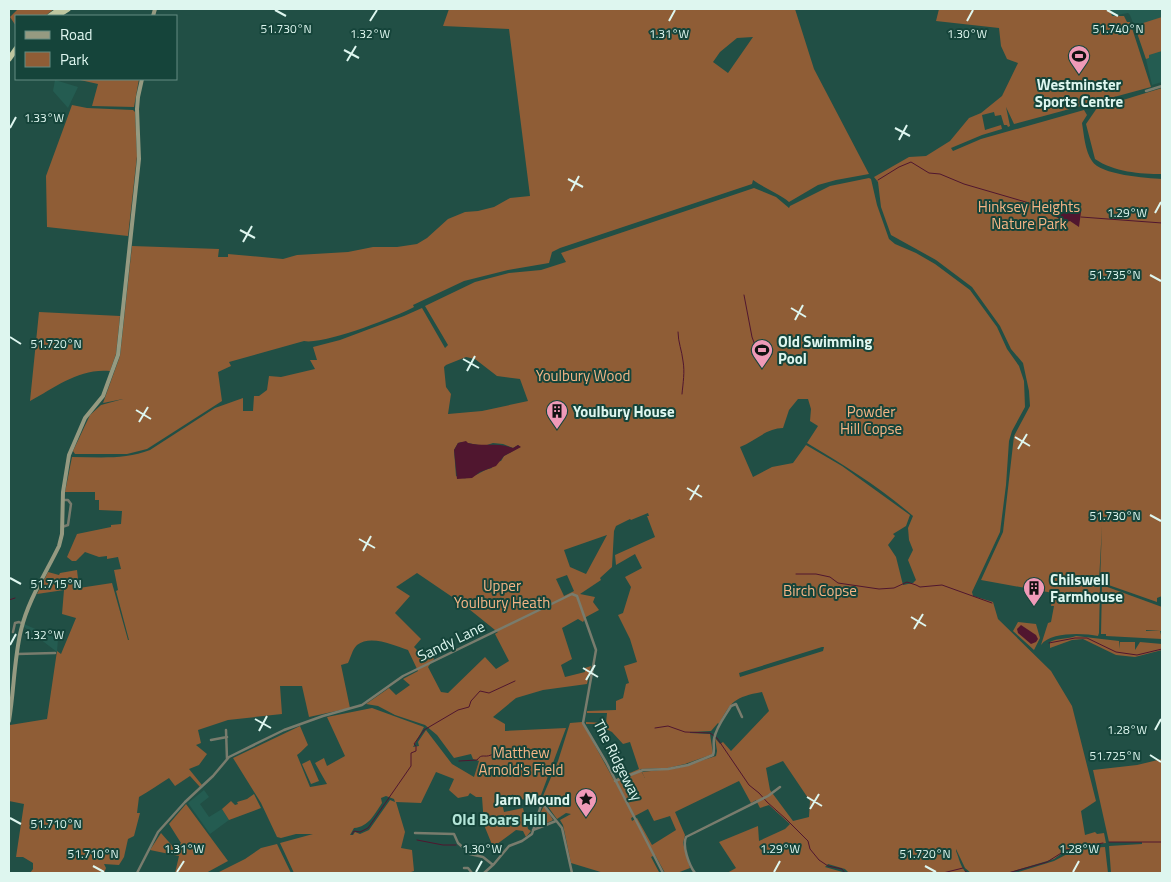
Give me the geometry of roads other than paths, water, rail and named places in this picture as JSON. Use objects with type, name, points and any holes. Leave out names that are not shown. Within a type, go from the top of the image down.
[{"type":"main road","points":[[9,721],[17,654],[23,624],[59,546],[62,534],[62,500],[69,455],[85,418],[103,396],[118,355],[139,158],[137,109],[142,80]]},
{"type":"street","points":[[1146,91],[1162,86]]},
{"type":"street","points":[[62,500],[68,500],[71,504],[68,525],[62,527]]},
{"type":"street","name":"Sandy Lane","points":[[227,758],[284,730],[366,703],[403,676],[572,594],[575,595]]},
{"type":"street","name":"The Ridgeway","points":[[575,595],[596,650],[584,723],[663,873]]},
{"type":"street","points":[[13,632],[15,623],[23,624]]},
{"type":"street","points":[[17,654],[55,653]]},
{"type":"street","points":[[616,781],[644,770],[668,769],[688,765],[713,755],[715,752],[714,740],[717,729],[731,706],[736,704],[742,717]]},
{"type":"street","points":[[139,872],[158,832],[185,802],[213,776],[227,758],[226,730]]},
{"type":"street","points":[[211,740],[226,737]]},
{"type":"street","points":[[695,873],[691,868],[684,842],[686,837],[768,796],[780,787]]},
{"type":"street","points":[[484,873],[494,865],[509,846],[532,834],[541,802],[562,828],[572,873]]},
{"type":"street","points":[[533,830],[556,822]]},
{"type":"street","points":[[415,833],[455,834],[458,843],[470,854],[483,857],[494,865]]},
{"type":"street","points":[[464,868],[468,868],[472,873]]},
{"type":"waterway","points":[[878,180],[911,162],[929,173],[940,174],[964,184],[1060,212]]},
{"type":"waterway","points":[[1081,217],[1162,223]]},
{"type":"waterway","points":[[744,295],[752,337],[759,356]]},
{"type":"waterway","points":[[678,332],[684,365],[682,394]]},
{"type":"waterway","points":[[796,574],[816,574],[830,577],[838,583],[879,589],[894,588],[907,582],[920,587],[942,585],[992,603]]},
{"type":"waterway","points":[[9,600],[15,598]]},
{"type":"waterway","points":[[1049,643],[1075,638],[1087,638],[1116,652],[1137,655],[1162,649]]},
{"type":"waterway","points":[[352,834],[354,831],[360,832],[368,828],[411,766],[411,753],[416,751],[414,744],[424,730],[458,710],[469,707],[471,701],[480,691],[489,693],[515,681]]},
{"type":"waterway","points":[[655,728],[668,726],[685,732],[710,733],[717,738],[749,785],[808,841],[810,849],[819,860],[828,866],[842,869],[845,873]]},
{"type":"waterway","points":[[459,761],[477,760],[482,756],[489,756],[502,750],[510,749]]},
{"type":"waterway","points":[[417,840],[443,845],[456,845]]},
{"type":"waterway","points":[[1109,842],[1162,842]]},
{"type":"waterway","points":[[1008,873],[1047,862],[1066,850],[1103,843]]},
{"type":"waterway","points":[[943,873],[963,868]]},
{"type":"place","name":"Westminster Sports Centre","points":[[1079,75]]},
{"type":"place","name":"Old Swimming Pool","points":[[762,369]]},
{"type":"place","name":"Youlbury House","points":[[557,430]]},
{"type":"place","name":"Chilswell Farmhouse","points":[[1034,607]]},
{"type":"place","name":"Jarn Mound","points":[[586,818]]},
{"type":"district","name":"Old Boars Hill","points":[[499,819]]},
{"type":"park label","name":"Hinksey Heights Nature Park","points":[[1029,214]]},
{"type":"park label","name":"Youlbury Wood","points":[[583,375]]},
{"type":"park label","name":"Powder Hill Copse","points":[[871,420]]},
{"type":"park label","name":"Birch Copse","points":[[820,590]]},
{"type":"park label","name":"Upper Youlbury Heath","points":[[502,594]]},
{"type":"park label","name":"Matthew Arnold's Field","points":[[521,760]]}]
